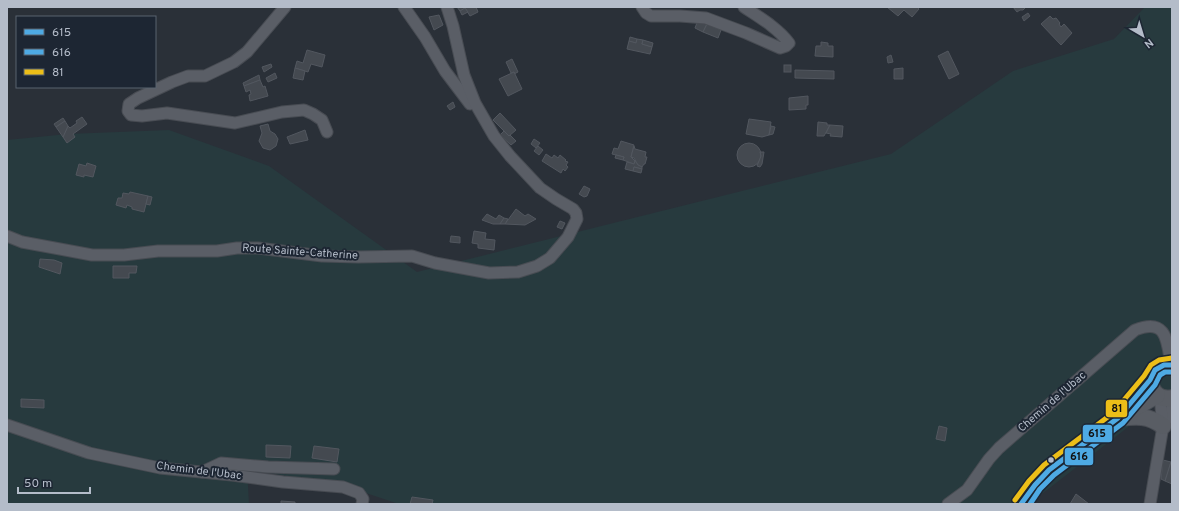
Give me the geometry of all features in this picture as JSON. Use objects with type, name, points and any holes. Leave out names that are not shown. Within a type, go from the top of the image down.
[{"type":"street","points":[[285,7],[247,52],[234,62],[205,76],[188,76],[153,90],[129,104],[128,111],[131,115],[142,116],[167,113],[235,123],[282,112],[304,110],[322,120],[327,132]]},
{"type":"street","points":[[404,7],[425,37],[445,71],[470,104],[475,103]]},
{"type":"street","name":"Route Sainte-Catherine","points":[[7,236],[22,242],[92,255],[124,255],[158,251],[217,251],[237,248],[258,248],[322,256],[412,256],[435,263],[489,273],[518,272],[537,266],[550,258],[568,238],[577,219],[576,213],[573,209],[540,188],[510,156],[494,136],[475,103],[464,75],[448,7]]},
{"type":"street","points":[[642,7],[646,13],[651,16],[706,18],[780,48],[789,43],[775,30],[744,7]]},
{"type":"street","name":"Chemin de l'Ubac","points":[[948,504],[967,490],[989,458],[999,448],[1135,330],[1146,326],[1153,326],[1162,332],[1167,339],[1168,365]]},
{"type":"street","points":[[1118,418],[1150,380],[1152,374],[1168,365]]},
{"type":"street","points":[[1150,380],[1153,391],[1163,397]]},
{"type":"street","points":[[1021,504],[1035,485],[1049,470],[1118,418],[1163,397]]},
{"type":"street","points":[[1150,504],[1164,426],[1163,397]]},
{"type":"street","points":[[1164,426],[1172,408]]},
{"type":"street","points":[[1118,418],[1136,416],[1145,417],[1156,420],[1164,426]]},
{"type":"street","name":"Chemin de l'Ubac","points":[[7,425],[90,453],[160,468],[283,482],[343,487],[359,493],[363,499],[362,504]]},
{"type":"street","points":[[202,472],[221,463],[268,467],[334,469]]},
{"type":"green space","points":[[1145,7],[1172,7],[1172,393],[1029,504],[399,504],[363,492],[247,468],[249,504],[7,504],[7,140],[68,134],[169,130],[269,166],[417,272],[891,154],[1013,71],[1114,39]]},
{"type":"building","points":[[457,7],[476,7],[478,12],[470,16],[465,8],[460,11]]},
{"type":"building","points":[[887,7],[917,7],[919,9],[912,17],[904,10],[898,16]]},
{"type":"building","points":[[1013,7],[1025,7],[1025,8],[1017,12]]},
{"type":"building","points":[[465,8],[468,12],[462,15],[460,11]]},
{"type":"building","points":[[1028,13],[1030,16],[1024,21],[1022,17]]},
{"type":"building","points":[[439,15],[443,25],[434,30],[429,17]]},
{"type":"building","points":[[1050,16],[1053,19],[1056,18],[1061,27],[1064,24],[1072,33],[1061,45],[1041,24]]},
{"type":"building","points":[[698,20],[707,24],[703,32],[695,28]]},
{"type":"building","points":[[707,24],[721,30],[718,38],[703,32]]},
{"type":"building","points":[[630,37],[637,39],[636,43],[629,41]]},
{"type":"building","points":[[637,39],[643,40],[642,44],[652,47],[650,54],[627,49],[629,41],[636,43]]},
{"type":"building","points":[[643,40],[653,43],[652,47],[642,44]]},
{"type":"building","points":[[821,42],[828,43],[828,46],[833,46],[833,57],[815,56],[816,46],[821,46]]},
{"type":"building","points":[[307,50],[325,55],[322,67],[311,64],[308,72],[295,68],[297,61],[303,63]]},
{"type":"building","points":[[948,51],[959,74],[949,79],[938,56]]},
{"type":"building","points":[[891,55],[893,62],[888,63],[887,57]]},
{"type":"building","points":[[512,59],[518,72],[514,74],[514,72],[511,73],[506,62]]},
{"type":"building","points":[[271,64],[272,67],[264,72],[262,67]]},
{"type":"building","points":[[784,65],[791,65],[791,72],[784,72]]},
{"type":"building","points":[[295,68],[305,71],[303,80],[293,78]]},
{"type":"building","points":[[903,68],[903,79],[894,79],[894,69]]},
{"type":"building","points":[[795,70],[834,71],[834,79],[795,78]]},
{"type":"building","points":[[514,72],[522,89],[508,96],[499,79]]},
{"type":"building","points":[[275,73],[277,78],[268,82],[266,78]]},
{"type":"building","points":[[259,75],[260,80],[244,86],[243,83]]},
{"type":"building","points":[[260,80],[263,87],[265,86],[268,96],[250,101],[250,90],[246,92],[244,86]]},
{"type":"building","points":[[808,96],[808,105],[806,105],[806,109],[789,110],[789,98]]},
{"type":"building","points":[[453,102],[455,107],[450,110],[447,106]]},
{"type":"building","points":[[500,113],[516,130],[509,136],[493,120]]},
{"type":"building","points":[[82,117],[87,124],[73,134],[75,137],[67,143],[63,137],[68,126],[70,128]]},
{"type":"building","points":[[63,118],[65,121],[56,127],[54,124]]},
{"type":"building","points":[[749,119],[771,122],[769,135],[762,137],[746,134]]},
{"type":"building","points":[[65,121],[68,126],[63,137],[56,127]]},
{"type":"building","points":[[818,122],[827,123],[827,125],[830,125],[824,136],[817,136]]},
{"type":"building","points":[[268,124],[270,131],[275,134],[278,139],[276,146],[270,150],[263,148],[259,141],[262,133],[260,126]]},
{"type":"building","points":[[830,125],[843,126],[842,137],[830,136],[831,134],[826,133]]},
{"type":"building","points":[[771,126],[775,127],[773,134],[769,135]]},
{"type":"building","points":[[305,130],[308,140],[290,144],[287,137]]},
{"type":"building","points":[[504,131],[516,141],[511,145],[500,135]]},
{"type":"building","points":[[534,139],[540,143],[536,148],[531,144]]},
{"type":"building","points":[[621,141],[634,145],[631,157],[635,161],[634,164],[623,160],[624,157],[612,154],[614,148],[618,149]]},
{"type":"building","points":[[749,143],[754,144],[760,150],[760,160],[754,166],[749,167],[744,166],[738,160],[737,155],[738,150],[744,144]]},
{"type":"building","points":[[538,146],[543,150],[539,155],[534,151]]},
{"type":"building","points":[[634,146],[635,149],[646,152],[645,157],[647,157],[645,164],[642,167],[638,165],[634,158],[631,157]]},
{"type":"building","points":[[760,152],[764,152],[760,167],[757,166],[761,156]]},
{"type":"building","points":[[546,154],[552,158],[554,155],[558,158],[560,155],[566,160],[565,161],[568,162],[566,165],[568,167],[565,171],[563,169],[561,173],[542,161]]},
{"type":"building","points":[[616,155],[624,157],[623,160],[615,158]]},
{"type":"building","points":[[635,161],[642,167],[642,169],[634,167],[633,171],[625,169],[627,162],[634,164]]},
{"type":"building","points":[[87,163],[96,166],[93,177],[76,175],[79,164],[86,166]]},
{"type":"building","points":[[634,167],[642,169],[641,173],[633,171]]},
{"type":"building","points":[[584,186],[590,189],[587,196],[584,197],[579,194]]},
{"type":"building","points":[[130,192],[148,196],[144,212],[132,209],[132,207],[127,205],[126,208],[116,205],[118,198],[122,198],[123,193],[129,194]]},
{"type":"building","points":[[148,196],[152,197],[150,205],[146,204]]},
{"type":"building","points":[[516,209],[525,216],[528,214],[536,219],[525,225],[505,224]]},
{"type":"building","points":[[487,214],[496,219],[499,215],[504,218],[500,224],[493,224],[482,220]]},
{"type":"building","points":[[504,218],[508,219],[505,224],[500,224]]},
{"type":"building","points":[[560,221],[565,223],[562,229],[557,227]]},
{"type":"building","points":[[474,231],[486,233],[485,239],[495,240],[494,250],[478,248],[478,244],[472,243]]},
{"type":"building","points":[[451,236],[460,237],[460,243],[450,242]]},
{"type":"building","points":[[40,259],[54,260],[62,263],[60,274],[39,267]]},
{"type":"building","points":[[113,266],[137,266],[136,273],[129,273],[129,278],[113,278]]},
{"type":"building","points":[[21,399],[44,400],[44,408],[21,407]]},
{"type":"building","points":[[939,426],[947,428],[945,441],[936,439]]},
{"type":"building","points":[[266,445],[291,446],[290,458],[266,457]]},
{"type":"building","points":[[314,446],[339,449],[337,462],[312,458]]},
{"type":"building","points":[[1163,460],[1171,462],[1165,481],[1161,479]]},
{"type":"building","points":[[1171,462],[1172,463],[1172,484],[1165,481]]},
{"type":"building","points":[[1076,494],[1089,504],[1070,504]]},
{"type":"building","points":[[412,497],[433,500],[432,504],[410,504]]},
{"type":"building","points":[[281,501],[295,502],[295,504],[281,504]]},
{"type":"transit line","name":"81","points":[[1015,500],[1029,481],[1044,465],[1113,413],[1144,376],[1151,365],[1159,360],[1172,358]]},
{"type":"transit line","name":"615","points":[[1021,504],[1035,485],[1049,470],[1118,418],[1150,380],[1155,370],[1164,365],[1172,365]]},
{"type":"transit line","name":"616","points":[[1030,504],[1040,489],[1054,475],[1123,423],[1155,385],[1160,375],[1165,372],[1172,372]]}]
